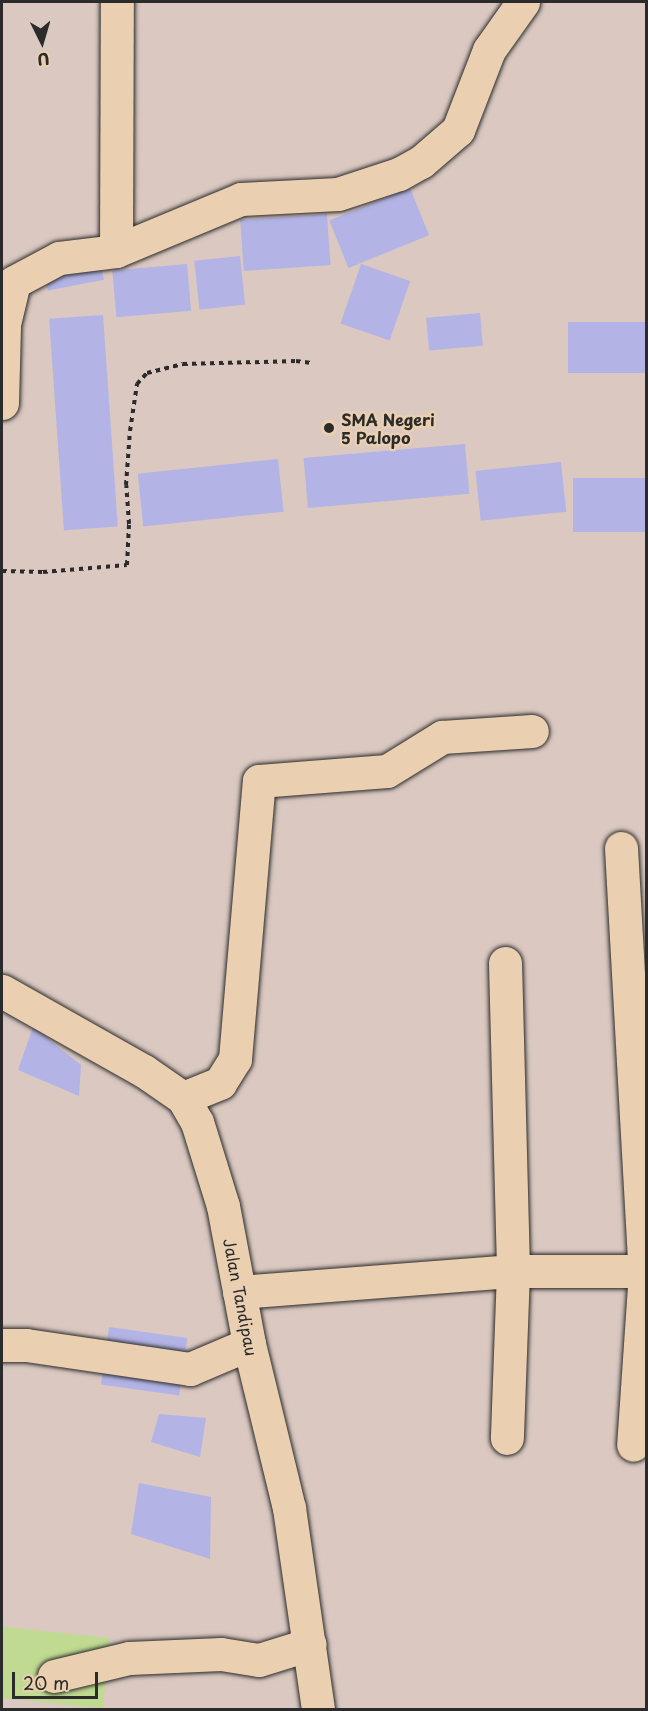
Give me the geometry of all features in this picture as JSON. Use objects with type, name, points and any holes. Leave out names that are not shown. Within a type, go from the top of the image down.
[{"type":"street","points":[[116,251],[117,2]]},
{"type":"street","points":[[2,403],[4,324],[14,282],[59,258],[116,251],[241,199],[338,194],[399,174],[421,162],[458,130],[489,50],[522,2]]},
{"type":"street","points":[[183,1098],[220,1083],[235,1059],[259,781],[387,771],[442,737],[532,731]]},
{"type":"street","points":[[621,848],[636,906],[645,1271],[633,1445]]},
{"type":"street","points":[[505,963],[513,1271],[507,1438]]},
{"type":"street","name":"Jalan Tandipau","points":[[2,991],[109,1049],[183,1098],[197,1122],[212,1162],[249,1344],[290,1508],[318,1710]]},
{"type":"street","points":[[239,1292],[513,1271],[645,1271]]},
{"type":"street","points":[[2,1345],[26,1345],[189,1370],[249,1344]]},
{"type":"street","points":[[54,1676],[129,1658],[220,1653],[259,1660],[310,1644]]},
{"type":"path","points":[[2,571],[43,572],[127,566],[129,524],[126,485],[130,431],[137,384],[147,373],[183,364],[296,361],[312,363]]},
{"type":"green space","points":[[3,1627],[110,1638],[103,1709],[2,1698]]},
{"type":"building","points":[[410,188],[429,235],[348,268],[329,221]]},
{"type":"building","points":[[327,214],[331,265],[244,271],[240,220]]},
{"type":"building","points":[[240,256],[245,305],[199,310],[194,261]]},
{"type":"building","points":[[187,264],[191,311],[116,317],[112,271]]},
{"type":"building","points":[[361,264],[410,281],[390,340],[340,324]]},
{"type":"building","points":[[101,265],[104,280],[48,291],[45,276]]},
{"type":"building","points":[[480,313],[483,346],[429,351],[426,318]]},
{"type":"building","points":[[103,315],[118,526],[64,530],[49,319]]},
{"type":"building","points":[[568,322],[646,322],[646,373],[568,373]]},
{"type":"building","points":[[465,444],[469,494],[308,508],[304,458]]},
{"type":"building","points":[[278,459],[284,512],[143,526],[138,474]]},
{"type":"building","points":[[561,462],[566,512],[481,521],[475,471]]},
{"type":"building","points":[[573,478],[646,478],[646,532],[573,532]]},
{"type":"building","points":[[33,1027],[81,1065],[79,1096],[18,1070]]},
{"type":"building","points":[[109,1327],[187,1338],[179,1395],[101,1384]]},
{"type":"building","points":[[159,1414],[206,1418],[200,1457],[151,1442]]},
{"type":"building","points":[[139,1483],[211,1497],[210,1559],[131,1534]]},
{"type":"place","name":"SMA Negeri 5 Palopo","points":[[329,428]]}]
